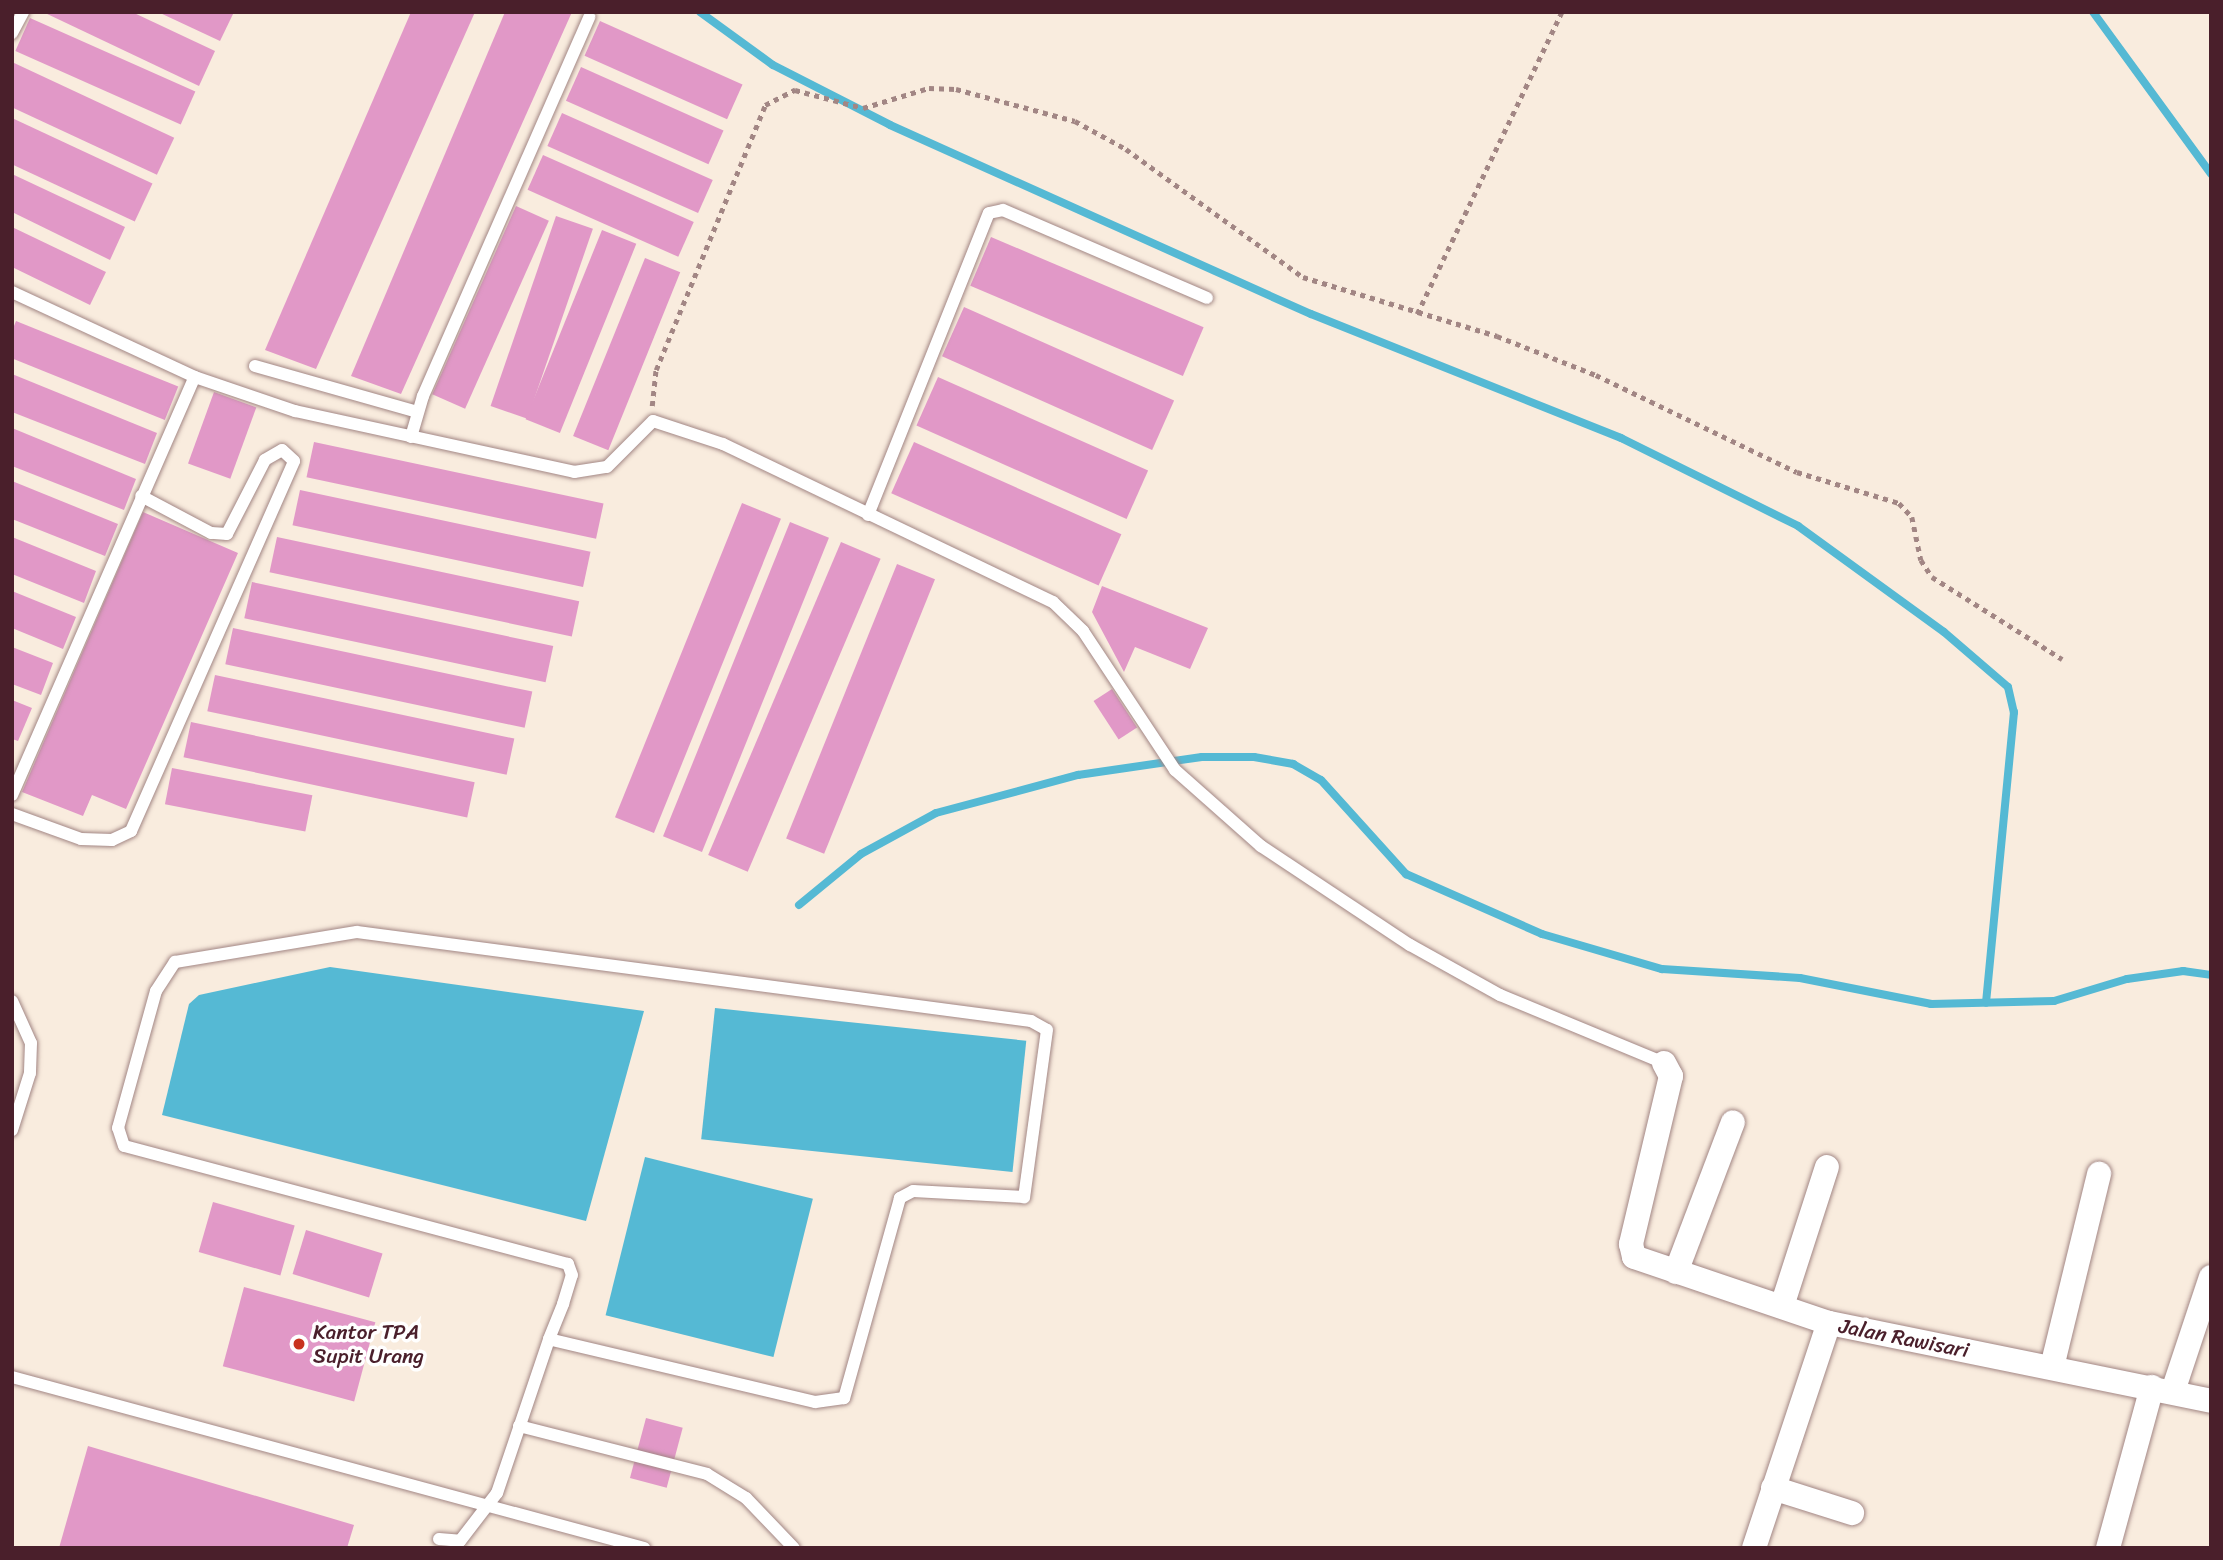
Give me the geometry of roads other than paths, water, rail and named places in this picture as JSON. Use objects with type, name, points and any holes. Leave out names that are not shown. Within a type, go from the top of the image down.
[{"type":"street","points":[[1664,1063],[1671,1076],[1631,1244],[1634,1257],[1829,1323]]},
{"type":"street","points":[[1676,1272],[1733,1122]]},
{"type":"street","points":[[1782,1307],[1826,1167]]},
{"type":"street","points":[[2052,1367],[2099,1174]]},
{"type":"street","points":[[2108,1548],[2162,1389],[2211,1277]]},
{"type":"street","name":"Jalan Rawisari","points":[[1754,1548],[1829,1323],[2211,1401]]},
{"type":"street","points":[[1773,1488],[1852,1513]]},
{"type":"lane","points":[[12,33],[23,12]]},
{"type":"lane","points":[[411,437],[418,412],[589,17]]},
{"type":"lane","points":[[868,515],[989,213],[1003,210],[1207,298]]},
{"type":"lane","points":[[12,292],[195,377],[296,411],[411,437],[584,473],[607,467],[653,421],[723,444],[1072,616],[1175,770],[1252,839],[1410,945],[1500,995],[1664,1063]]},
{"type":"lane","points":[[255,366],[418,412]]},
{"type":"lane","points":[[12,795],[195,377]]},
{"type":"lane","points":[[12,814],[81,839],[112,840],[131,831],[294,461],[282,450],[265,460],[227,534],[211,533],[141,496]]},
{"type":"lane","points":[[439,1539],[460,1541],[486,1503],[497,1493],[519,1426],[549,1339],[572,1275],[557,1258],[124,1146],[122,1115],[156,991],[175,962],[358,932],[1031,1021],[1047,1030],[1024,1197],[913,1191],[900,1198],[844,1398],[816,1402],[549,1339]]},
{"type":"lane","points":[[12,1000],[31,1043],[30,1073],[12,1130]]},
{"type":"lane","points":[[12,1377],[486,1503],[644,1548]]},
{"type":"lane","points":[[519,1426],[708,1474],[747,1498],[794,1548]]},
{"type":"water","points":[[330,967],[644,1011],[586,1221],[162,1115],[189,1004],[199,995]]},
{"type":"water","points":[[715,1008],[1026,1041],[1012,1172],[701,1139]]},
{"type":"water","points":[[645,1157],[813,1199],[773,1357],[606,1315]]},
{"type":"waterway","points":[[700,12],[773,65],[890,125],[1311,314],[1621,438],[1798,526],[1944,632],[2008,687],[2014,712],[1986,1003]]},
{"type":"waterway","points":[[2093,12],[2211,174]]},
{"type":"waterway","points":[[799,905],[861,854],[936,813],[1078,775],[1202,757],[1254,757],[1293,764],[1321,780],[1406,874],[1542,934],[1662,969],[1800,978],[1931,1004],[2054,1001],[2127,979],[2183,971],[2211,975]]},
{"type":"place","name":"Kantor TPA Supit Urang","points":[[299,1344]]}]
